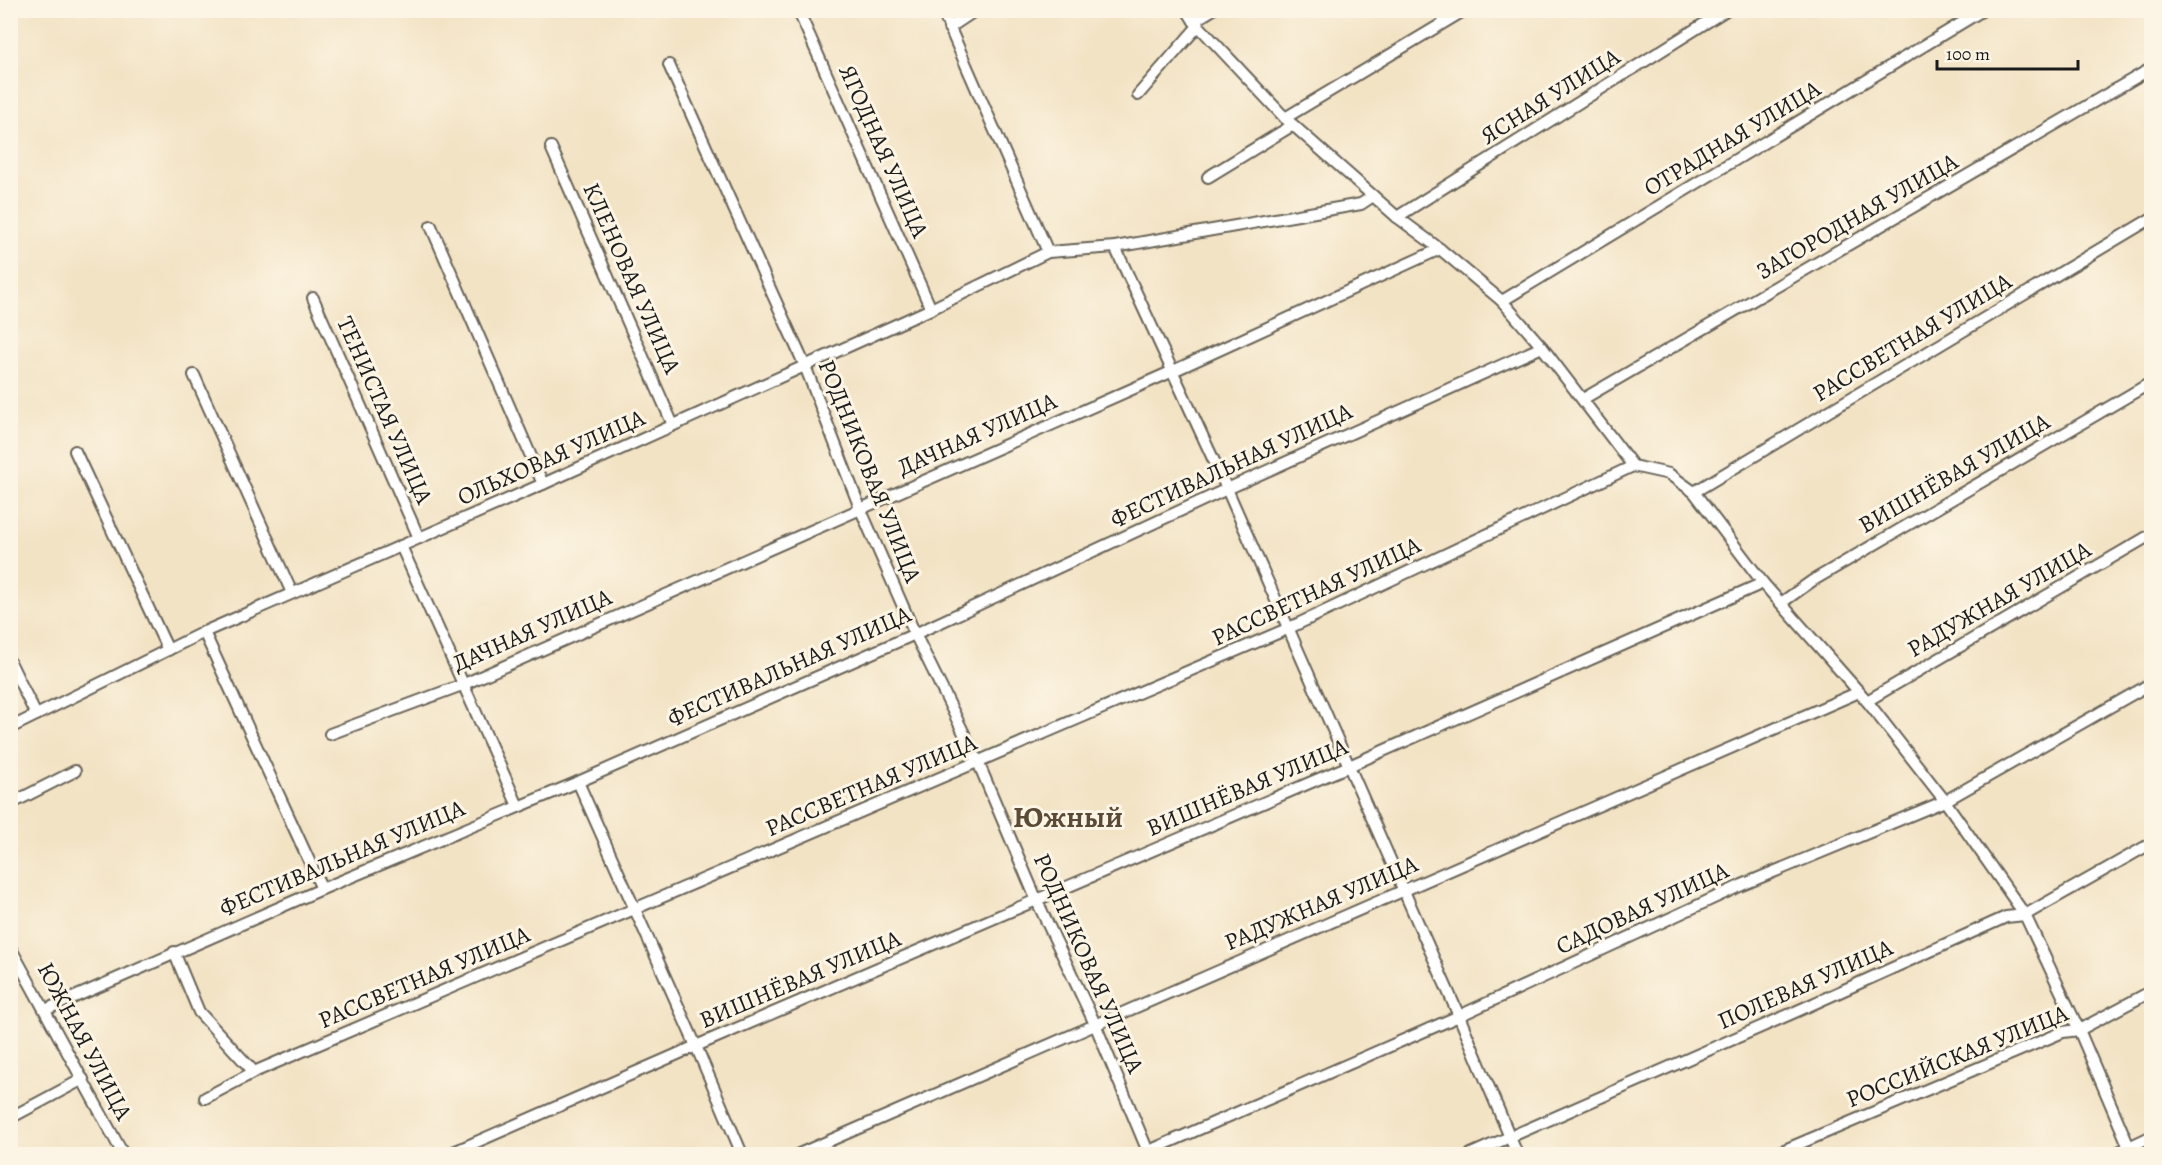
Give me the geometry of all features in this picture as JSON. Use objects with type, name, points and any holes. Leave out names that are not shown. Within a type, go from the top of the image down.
[{"type":"main road","points":[[2148,10],[2151,14]]},
{"type":"street","name":"ЯГОДНАЯ УЛИЦА","points":[[798,10],[931,309]]},
{"type":"street","points":[[942,10],[1048,252]]},
{"type":"street","points":[[949,27],[976,10]]},
{"type":"street","points":[[1187,10],[1196,24],[1289,122],[1397,217],[1440,249],[1502,301],[1542,347],[1633,466],[1669,474],[1694,492],[1763,583],[1867,701],[1946,801],[2025,915],[2079,1030],[2130,1151]]},
{"type":"street","points":[[1138,95],[1196,24],[1212,10]]},
{"type":"street","points":[[1208,177],[1289,122],[1465,10]]},
{"type":"street","name":"ЯСНАЯ УЛИЦА","points":[[1397,217],[1726,10]]},
{"type":"street","name":"ОТРАДНАЯ УЛИЦА","points":[[1502,301],[1983,10]]},
{"type":"street","name":"РОДНИКОВАЯ УЛИЦА","points":[[669,65],[805,366],[860,508],[915,634],[978,762],[1037,901],[1095,1024],[1146,1154]]},
{"type":"street","name":"ЗАГОРОДНАЯ УЛИЦА","points":[[1583,399],[2151,68]]},
{"type":"street","name":"КЛЕНОВАЯ УЛИЦА","points":[[551,147],[673,425]]},
{"type":"street","name":"ОЛЬХОВАЯ УЛИЦА","points":[[10,728],[204,632],[543,484],[931,309],[1048,252],[1115,247],[1361,204],[1373,196]]},
{"type":"street","name":"РАССВЕТНАЯ УЛИЦА","points":[[1694,492],[2151,218]]},
{"type":"street","points":[[431,226],[543,484]]},
{"type":"street","points":[[1115,247],[1227,489],[1459,1016],[1517,1155]]},
{"type":"street","name":"ДАЧНАЯ УЛИЦА","points":[[330,734],[462,685],[1173,371],[1440,249]]},
{"type":"street","name":"ТЕНИСТАЯ УЛИЦА","points":[[313,298],[419,538]]},
{"type":"street","name":"ФЕСТИВАЛЬНАЯ УЛИЦА","points":[[45,1010],[174,952],[578,782],[915,634],[1227,489],[1542,347]]},
{"type":"street","points":[[194,375],[292,593]]},
{"type":"street","name":"ВИШНЁВАЯ УЛИЦА","points":[[1780,603],[1812,581],[2151,382]]},
{"type":"street","points":[[75,451],[168,650]]},
{"type":"street","name":"РАССВЕТНАЯ УЛИЦА","points":[[205,1098],[254,1072],[1287,629],[1633,466]]},
{"type":"street","name":"РАДУЖНАЯ УЛИЦА","points":[[1867,701],[2151,534]]},
{"type":"street","points":[[401,546],[518,806]]},
{"type":"street","name":"ВИШНЁВАЯ УЛИЦА","points":[[449,1155],[696,1046],[1349,766],[1763,583]]},
{"type":"street","points":[[204,632],[322,889]]},
{"type":"street","points":[[10,662],[36,715]]},
{"type":"street","name":"САДОВАЯ УЛИЦА","points":[[1146,1154],[1459,1016],[1742,885],[1946,801],[2151,683]]},
{"type":"street","name":"РАДУЖНАЯ УЛИЦА","points":[[799,1155],[1859,692]]},
{"type":"street","points":[[10,804],[75,771]]},
{"type":"street","points":[[578,782],[636,909],[742,1155]]},
{"type":"street","name":"ПОЛЕВАЯ УЛИЦА","points":[[1471,1155],[2006,917],[2025,915],[2151,843]]},
{"type":"street","name":"ЮЖНАЯ УЛИЦА","points":[[10,947],[123,1155]]},
{"type":"street","points":[[174,952],[199,1012],[254,1072]]},
{"type":"street","name":"РОССИЙСКАЯ УЛИЦА","points":[[1775,1155],[2063,1032],[2079,1030],[2151,991]]},
{"type":"street","points":[[10,1118],[83,1079]]},
{"type":"street","points":[[2114,1155],[2130,1151],[2151,1136]]},
{"type":"district","name":"Южный","points":[[1068,817]]}]
